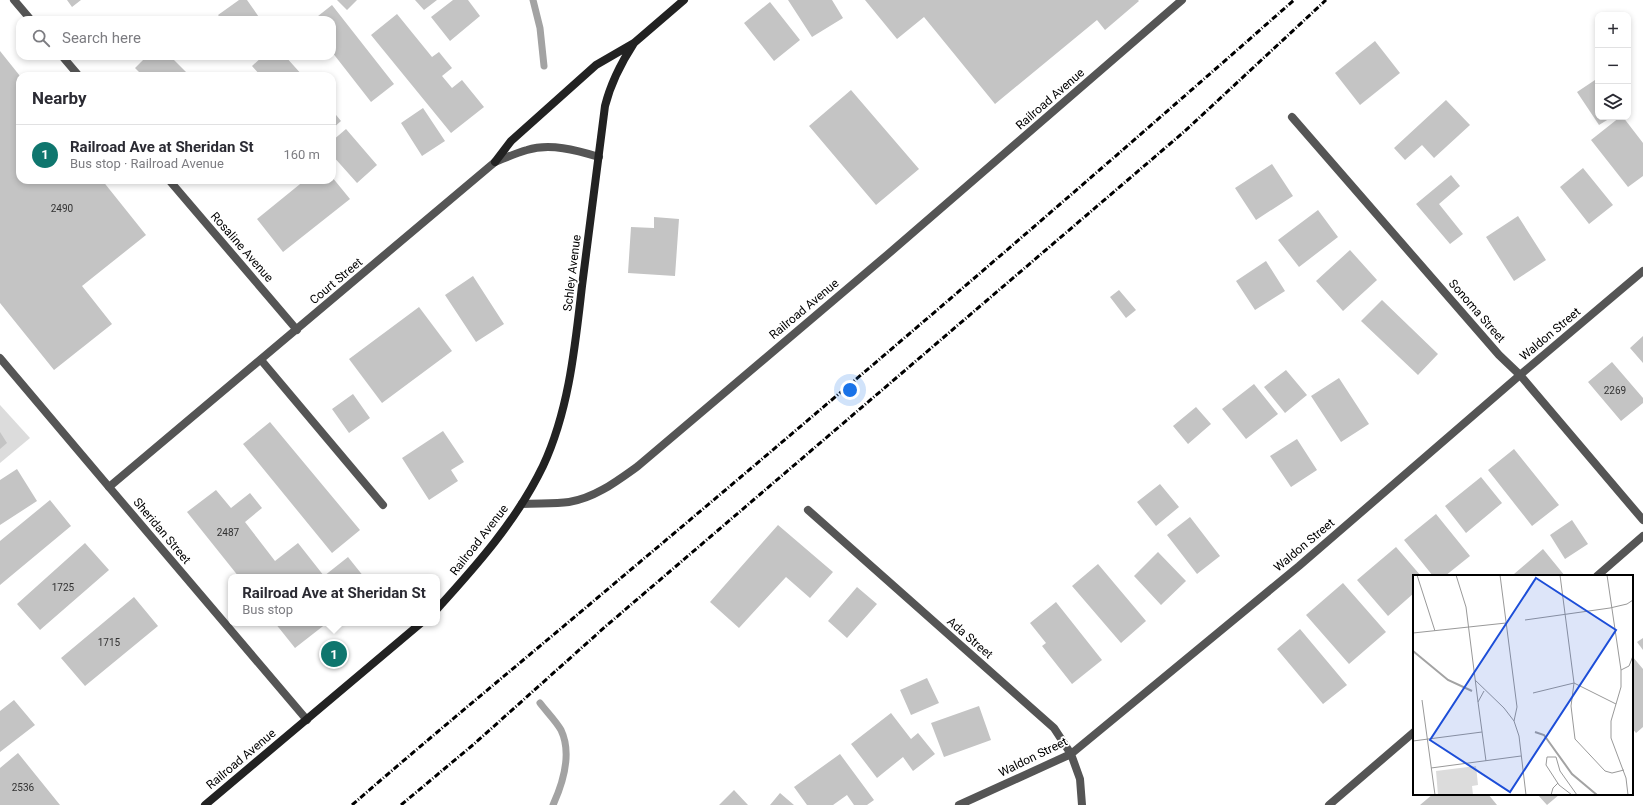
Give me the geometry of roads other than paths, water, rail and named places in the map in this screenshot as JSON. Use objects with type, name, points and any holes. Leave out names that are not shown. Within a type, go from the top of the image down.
[{"type":"main road","points":[[494,162],[511,141],[596,65],[634,43],[684,0]]},
{"type":"main road","name":"Schley Avenue","points":[[522,504],[543,465],[556,430],[571,374],[608,92],[616,72],[634,43]]},
{"type":"main road","name":"Railroad Avenue","points":[[440,606],[472,570],[522,504]]},
{"type":"main road","name":"Railroad Avenue","points":[[205,805],[417,626]]},
{"type":"street","points":[[14,0],[28,16]]},
{"type":"street","name":"Railroad Avenue","points":[[522,504],[570,502],[603,490],[638,466],[887,255],[1182,0]]},
{"type":"street","points":[[65,60],[76,72]]},
{"type":"street","name":"Sonoma Street","points":[[1292,117],[1499,355],[1520,375],[1643,520]]},
{"type":"street","name":"Court Street","points":[[109,487],[297,330],[494,162],[528,150],[539,148],[574,150],[599,157]]},
{"type":"street","name":"Rosaline Avenue","points":[[172,184],[297,330]]},
{"type":"street","name":"Waldon Street","points":[[959,805],[1072,754],[1299,566],[1643,271]]},
{"type":"street","name":"Sheridan Street","points":[[0,358],[307,720]]},
{"type":"street","points":[[261,360],[383,505]]},
{"type":"street","name":"Ada Street","points":[[808,510],[1054,728],[1072,754],[1080,778],[1082,805]]},
{"type":"street","points":[[1598,575],[1643,536]]},
{"type":"street","points":[[1329,805],[1413,733]]},
{"type":"waterway","points":[[533,0],[540,28],[544,66]]},
{"type":"waterway","points":[[540,703],[561,730],[566,748],[563,778],[553,805]]},
{"type":"railway","points":[[352,805],[879,359],[1294,0]]},
{"type":"railway","points":[[401,805],[474,744],[606,626],[1185,131],[1326,0]]},
{"type":"place","name":"Railroad Ave at Sheridan St","points":[[334,654]]}]
